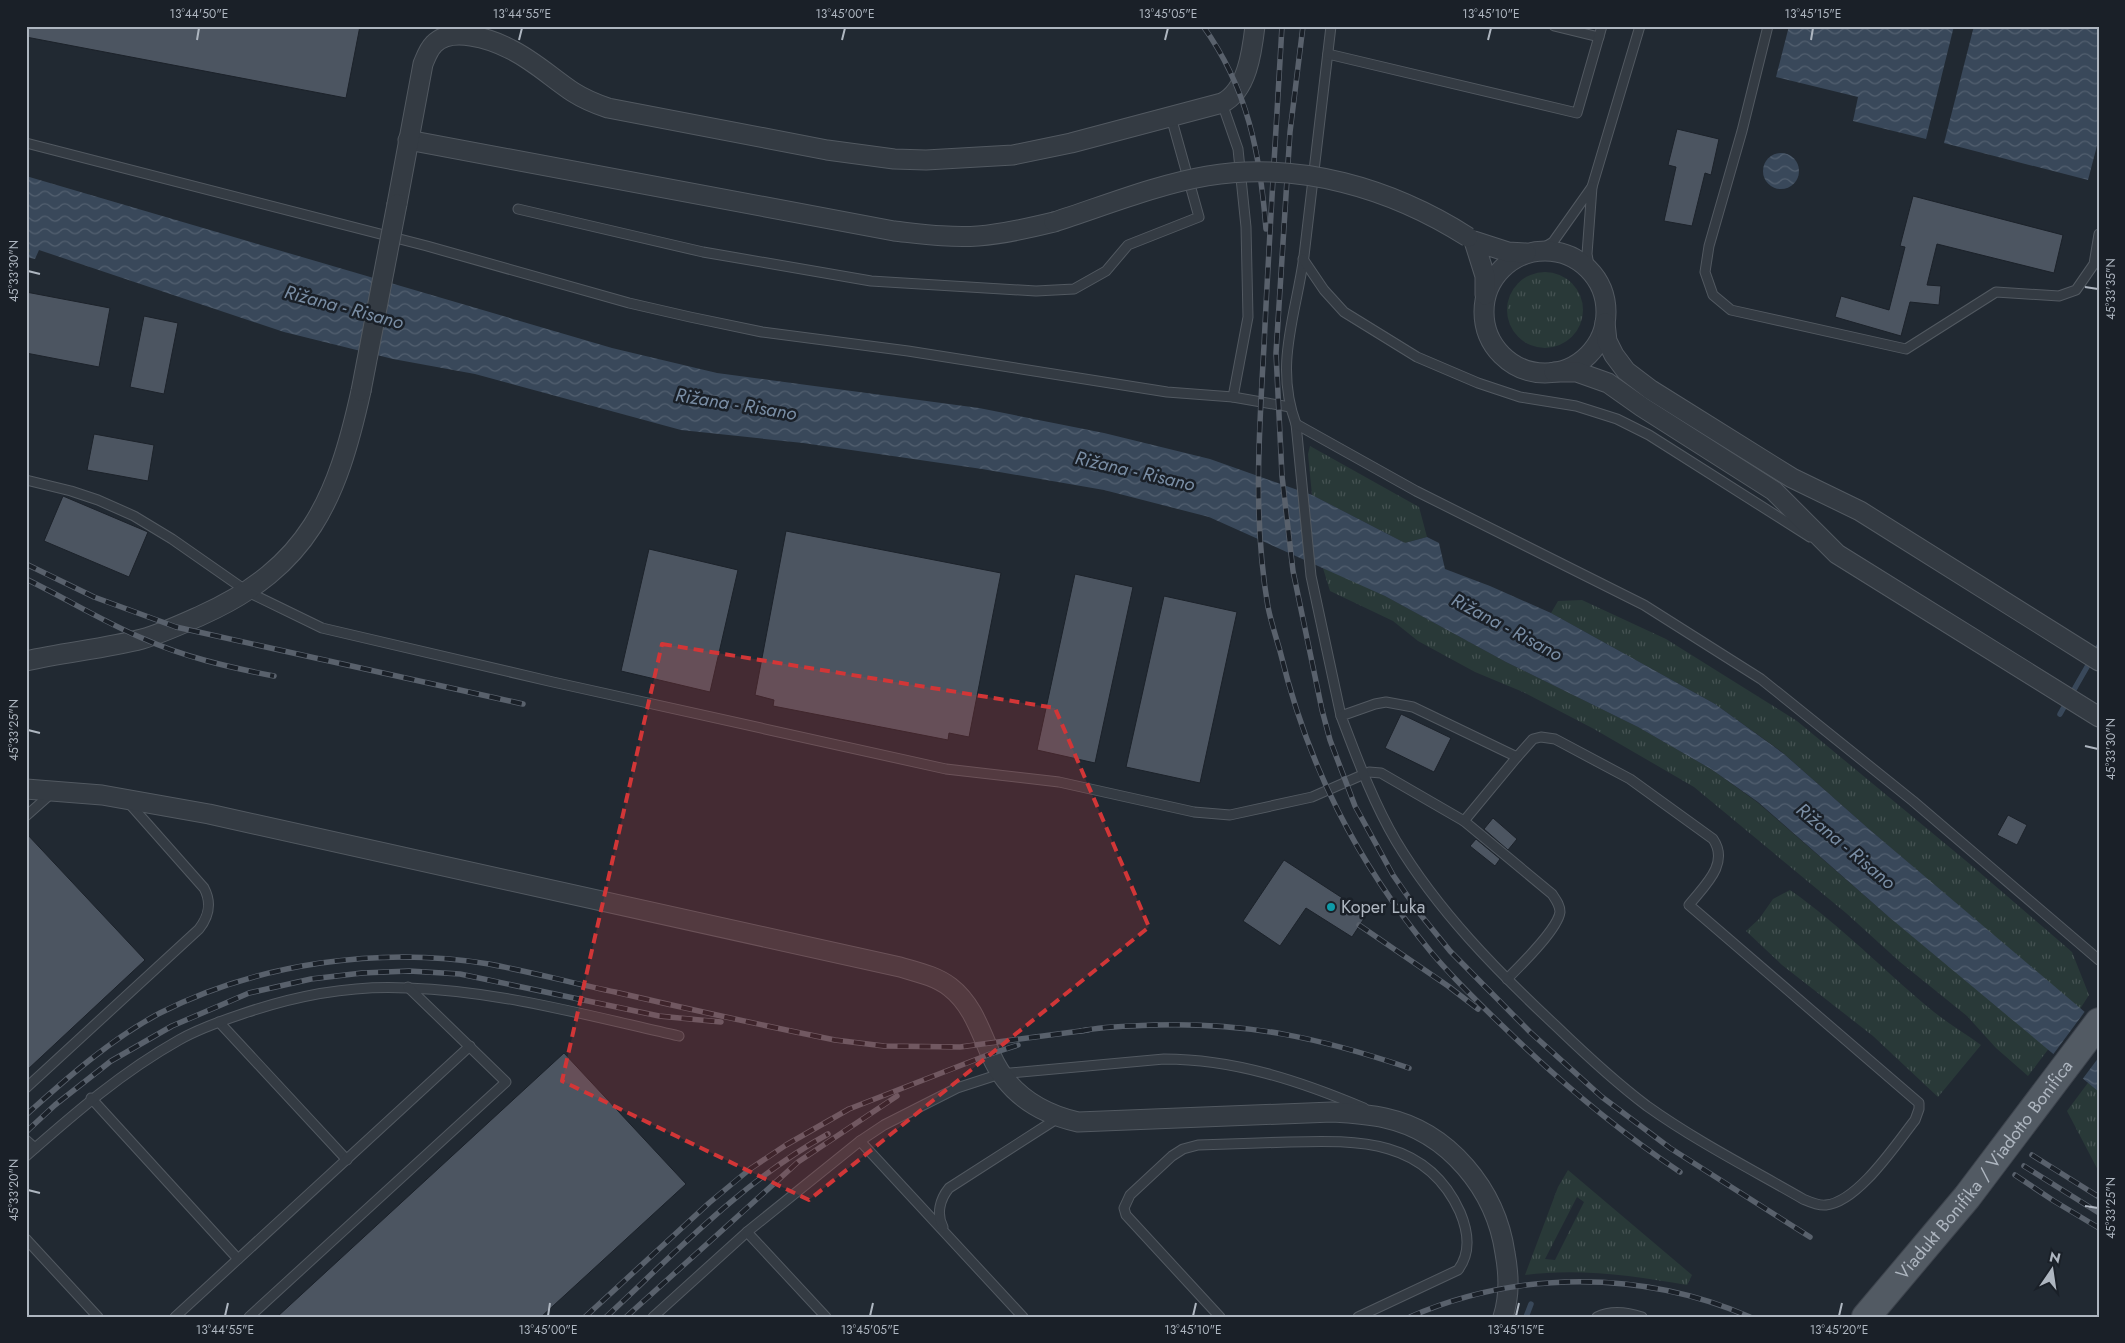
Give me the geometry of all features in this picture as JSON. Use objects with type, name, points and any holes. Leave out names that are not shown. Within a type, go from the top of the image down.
[{"type":"main road","name":"Viadukt Bonifika / Viadotto Bonifica","points":[[1866,1317],[1967,1197],[2099,1022]]},
{"type":"street","points":[[26,661],[143,639],[176,627],[248,592],[272,574],[294,552],[324,506],[344,458],[361,391],[423,64],[428,52],[442,32],[466,36],[510,49],[574,93],[608,108],[861,155],[926,160],[1013,156],[1071,143],[1222,103],[1233,95],[1243,78],[1255,26]]},
{"type":"street","points":[[408,140],[894,231],[933,235],[978,236],[1018,230],[1054,222],[1190,180],[1232,173],[1268,172],[1332,180],[1366,188],[1425,212],[1471,239],[1508,252],[1554,251],[1580,261],[1598,282],[1604,295],[1607,341],[1614,355],[1626,371],[1651,390],[1792,478],[1860,510],[2099,661]]},
{"type":"street","points":[[1471,239],[1485,276],[1483,314],[1486,331],[1494,346],[1505,359],[1520,368],[1537,373],[1576,372],[1608,382],[1642,407],[1774,491],[1837,554],[2098,716]]},
{"type":"street","points":[[1484,296],[1491,280],[1502,267],[1513,259],[1533,252]]},
{"type":"street","points":[[1554,372],[1571,368],[1583,360],[1594,349],[1601,338],[1605,323]]},
{"type":"street","points":[[26,789],[126,799],[209,814],[900,967],[932,977],[950,986],[963,999],[978,1022],[1000,1074],[1024,1099],[1040,1110],[1058,1118],[1087,1122],[1332,1112],[1359,1113],[1387,1118],[1415,1129],[1455,1155],[1471,1172],[1484,1191],[1495,1214],[1505,1246],[1509,1288],[1508,1302],[1503,1317]]},
{"type":"lane","points":[[1331,26],[1303,259],[1288,340],[1285,370],[1290,407],[1296,424],[1311,576],[1341,716],[1364,774],[1395,839],[1422,883],[1471,941],[1507,979],[1602,1069],[1647,1106],[1690,1134],[1814,1204],[1826,1205],[1854,1192],[1866,1181],[1918,1115],[1919,1103],[1917,1100],[1689,905],[1715,872],[1719,862],[1718,847],[1713,839],[1630,779],[1555,740],[1541,736],[1533,739],[1464,821]]},
{"type":"lane","points":[[1554,26],[1599,38]]},
{"type":"lane","points":[[1328,54],[1576,113],[1602,26]]},
{"type":"lane","points":[[1590,271],[1587,254],[1592,187],[1640,26]]},
{"type":"lane","points":[[1768,26],[1742,131],[1709,246],[1705,272],[1713,295],[1731,310],[1906,349],[1996,292],[2059,296],[2076,290],[2094,264],[2099,234]]},
{"type":"lane","points":[[1222,103],[1238,149],[1246,227],[1248,317],[1233,397]]},
{"type":"lane","points":[[518,209],[703,252],[871,281],[1036,291],[1074,289],[1106,271],[1128,245],[1199,217],[1171,117]]},
{"type":"lane","points":[[26,143],[427,246],[690,318],[762,332],[908,351],[1167,392],[1233,397],[1290,407]]},
{"type":"lane","points":[[1533,252],[1553,242],[1592,187]]},
{"type":"lane","points":[[1303,259],[1324,290],[1344,312],[1417,357],[1478,383],[1520,397],[1576,406],[1617,419],[1649,435],[1837,554]]},
{"type":"lane","points":[[1296,424],[1416,491],[1644,605],[1761,679],[1913,801],[2099,960]]},
{"type":"lane","points":[[26,480],[72,491],[134,516],[172,539],[248,592],[322,628],[354,637],[946,769],[1059,782],[1194,812],[1230,815],[1248,813],[1312,797],[1364,774],[1375,772],[1386,775],[1464,821],[1552,894],[1559,906],[1558,919],[1528,958],[1507,979]]},
{"type":"lane","points":[[1341,716],[1375,704],[1399,703],[1413,707],[1517,757]]},
{"type":"lane","points":[[26,816],[54,791]]},
{"type":"lane","points":[[26,1088],[206,920],[209,909],[208,896],[204,888],[126,799]]},
{"type":"lane","points":[[26,1156],[91,1098],[133,1068],[181,1039],[219,1022],[262,1007],[319,994],[372,988],[408,988],[513,999],[679,1036]]},
{"type":"lane","points":[[249,1317],[506,1082],[408,988]]},
{"type":"lane","points":[[219,1022],[347,1160]]},
{"type":"lane","points":[[175,1317],[470,1046]]},
{"type":"lane","points":[[653,1317],[747,1232],[860,1141],[884,1126],[969,1082],[1000,1074],[1164,1059],[1207,1061],[1288,1078],[1322,1090],[1387,1118]]},
{"type":"lane","points":[[91,1098],[238,1259]]},
{"type":"lane","points":[[945,1232],[940,1223],[940,1204],[943,1195],[949,1188],[1058,1118]]},
{"type":"lane","points":[[26,1140],[35,1148]]},
{"type":"lane","points":[[860,1141],[1023,1317]]},
{"type":"lane","points":[[1220,1317],[1126,1215],[1124,1208],[1130,1196],[1183,1148],[1198,1145],[1336,1141],[1381,1146],[1418,1162],[1442,1184],[1456,1203],[1462,1217],[1468,1244],[1463,1263],[1458,1270],[1358,1317]]},
{"type":"lane","points":[[747,1232],[826,1317]]},
{"type":"lane","points":[[26,1239],[98,1317]]},
{"type":"lane","points":[[1597,1317],[1613,1312],[1629,1313],[1642,1317]]},
{"type":"highlighted area","points":[[662,644],[1055,708],[1149,927],[809,1200],[562,1081]]},
{"type":"green space","points":[[1545,272],[1559,275],[1572,283],[1580,296],[1583,310],[1580,324],[1572,337],[1559,345],[1545,348],[1531,345],[1518,337],[1510,324],[1507,310],[1510,296],[1518,283],[1531,275]]},
{"type":"green space","points":[[1310,446],[1419,507],[1427,537],[1405,543],[1312,495],[1308,454]]},
{"type":"green space","points":[[1322,565],[1385,596],[1506,662],[1638,727],[1711,769],[1757,802],[1889,917],[2050,1047],[2028,1076],[1996,1048],[1967,1016],[1900,962],[1846,913],[1694,787],[1594,729],[1523,692],[1475,672],[1418,641],[1393,621],[1330,591]]},
{"type":"green space","points":[[1582,600],[1666,639],[1797,721],[1971,865],[2072,952],[2089,995],[2080,1009],[1870,830],[1782,752],[1715,704],[1551,613],[1558,601]]},
{"type":"green space","points":[[1790,890],[1828,919],[1934,1012],[1981,1045],[1938,1097],[1873,1036],[1782,965],[1746,931],[1759,919],[1773,899]]},
{"type":"green space","points":[[2090,1080],[2099,1088],[2099,1172],[2067,1111]]},
{"type":"green space","points":[[1568,1170],[1692,1275],[1687,1285],[1607,1274],[1566,1272],[1525,1275],[1558,1187]],"holes":[[[1577,1197],[1584,1202],[1555,1260],[1545,1259]]]},
{"type":"water","points":[[1789,26],[1954,26],[1926,139],[1853,121],[1858,97],[1776,77]]},
{"type":"water","points":[[1974,26],[2099,26],[2099,138],[2088,180],[1944,143]]},
{"type":"water","points":[[1781,153],[1788,154],[1794,158],[1798,164],[1798,178],[1794,184],[1788,188],[1781,189],[1774,188],[1768,184],[1764,178],[1763,171],[1764,164],[1768,158],[1774,154]]},
{"type":"water","name":"Rižana - Risano","points":[[26,176],[612,348],[717,373],[979,408],[1104,433],[1210,459],[1312,495],[1405,543],[1427,537],[1439,543],[1445,569],[1490,586],[1551,613],[1715,704],[1784,754],[1870,830],[2099,1024],[2099,1092],[1889,917],[1758,802],[1711,769],[1638,727],[1506,662],[1385,596],[1209,517],[1104,490],[982,469],[803,443],[681,430],[475,374],[393,359],[284,332],[39,250],[35,259],[26,257]]},
{"type":"pier","points":[[2086,1010],[2099,1021],[2099,1057],[2081,1081],[2052,1056]]},
{"type":"building","points":[[26,26],[360,26],[346,98],[26,37]]},
{"type":"building","points":[[1677,129],[1719,139],[1711,175],[1705,173],[1692,226],[1664,221],[1676,167],[1668,165]]},
{"type":"building","points":[[1913,196],[2063,235],[2054,273],[1937,244],[1927,285],[1941,286],[1939,305],[1910,302],[1901,336],[1835,317],[1841,296],[1889,310],[1905,247],[1900,246]]},
{"type":"building","points":[[26,292],[110,308],[99,367],[26,353]]},
{"type":"building","points":[[144,316],[178,323],[164,394],[130,387]]},
{"type":"building","points":[[94,434],[154,445],[148,481],[87,470]]},
{"type":"building","points":[[63,496],[148,532],[129,577],[44,541]]},
{"type":"building","points":[[786,531],[1001,573],[969,737],[949,733],[948,740],[773,706],[774,700],[755,695]]},
{"type":"building","points":[[649,549],[738,570],[710,692],[621,671]]},
{"type":"building","points":[[1075,574],[1133,587],[1095,763],[1037,750]]},
{"type":"building","points":[[1164,596],[1237,612],[1200,783],[1126,767]]},
{"type":"building","points":[[1401,714],[1451,738],[1434,772],[1385,748]]},
{"type":"building","points":[[2008,815],[2027,825],[2017,845],[1997,835]]},
{"type":"building","points":[[1493,818],[1517,839],[1508,850],[1484,829]]},
{"type":"building","points":[[26,833],[145,960],[26,1071]]},
{"type":"building","points":[[1476,839],[1500,859],[1495,866],[1470,846]]},
{"type":"building","points":[[1284,860],[1367,914],[1352,937],[1306,908],[1280,946],[1243,921]]},
{"type":"building","points":[[564,1053],[686,1184],[541,1317],[277,1317]]},
{"type":"waterway","points":[[2060,714],[2099,646]]},
{"type":"waterway","points":[[1526,1317],[1531,1304]]},
{"type":"railway","points":[[1203,26],[1231,74],[1249,123],[1260,174],[1266,229]]},
{"type":"railway","points":[[1282,26],[1260,411],[1258,476],[1260,542],[1268,607],[1291,693],[1305,734],[1320,773],[1358,847],[1404,918],[1431,952],[1471,995],[1553,1073],[1615,1125],[1680,1172]]},
{"type":"railway","points":[[1303,26],[1290,132],[1276,353],[1282,476],[1293,571],[1322,710],[1330,740],[1355,806],[1393,875],[1420,914],[1450,951],[1530,1032],[1602,1097],[1670,1148],[1810,1237]]},
{"type":"railway","points":[[26,564],[94,597],[176,627],[523,704]]},
{"type":"railway","points":[[26,579],[112,624],[158,645],[207,661],[274,676]]},
{"type":"railway","points":[[1359,925],[1478,1009]]},
{"type":"railway","points":[[26,1115],[107,1047],[160,1013],[198,996],[238,982],[279,971],[363,958],[406,957],[448,959],[489,964],[835,1040],[884,1046],[960,1047],[1088,1030]]},
{"type":"railway","points":[[26,1132],[55,1105],[111,1061],[172,1026],[249,993],[311,979],[362,973],[409,971],[460,974],[659,1016],[721,1022]]},
{"type":"railway","points":[[1081,1031],[1108,1027],[1154,1025],[1221,1026],[1253,1029],[1314,1040],[1409,1068]]},
{"type":"railway","points":[[585,1317],[709,1203],[750,1169],[786,1145],[849,1109],[1018,1045]]},
{"type":"railway","points":[[626,1317],[798,1162],[897,1096]]},
{"type":"railway","points":[[606,1317],[739,1195],[797,1152],[828,1134]]},
{"type":"railway","points":[[2032,1155],[2099,1197]]},
{"type":"railway","points":[[2024,1166],[2099,1213]]},
{"type":"railway","points":[[2015,1175],[2099,1228]]},
{"type":"railway","points":[[1410,1317],[1451,1302],[1493,1291],[1536,1284],[1580,1282],[1624,1284],[1667,1291],[1709,1302],[1750,1317]]},
{"type":"place","name":"Koper Luka","points":[[1331,907]]}]
